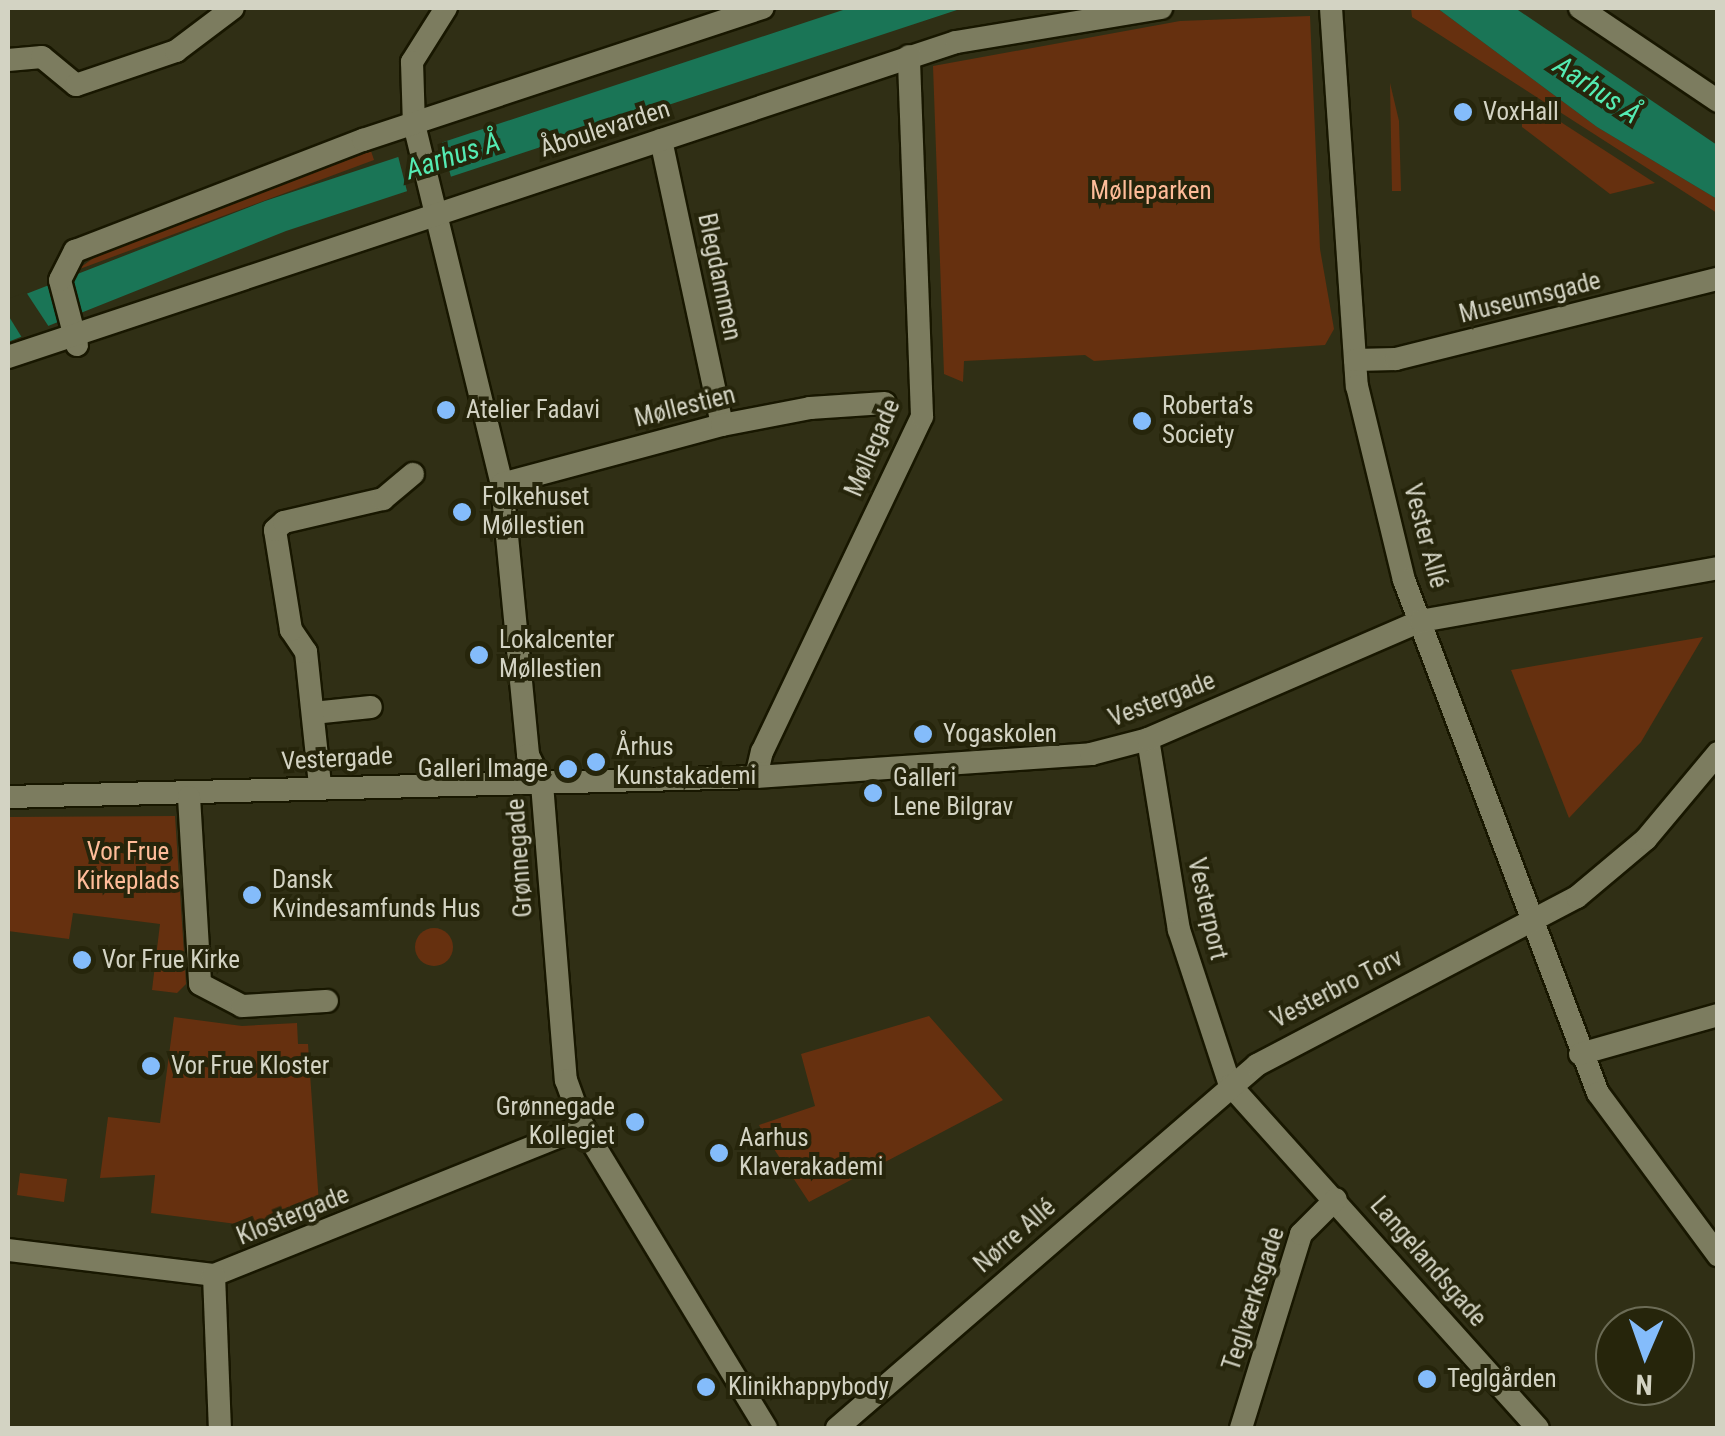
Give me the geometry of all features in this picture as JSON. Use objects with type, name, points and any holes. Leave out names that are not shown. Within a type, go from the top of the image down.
[{"type":"street","points":[[8,60],[42,57],[76,85],[176,51],[233,8]]},
{"type":"street","name":"Grønnegade","points":[[446,8],[412,62],[416,133],[502,484],[528,755],[542,784],[566,1080],[583,1127],[766,1428]]},
{"type":"street","points":[[74,335],[60,280],[68,258],[86,246],[763,8]]},
{"type":"street","name":"Åboulevarden","points":[[8,356],[434,207],[661,140],[908,56],[956,42],[1161,8]]},
{"type":"street","name":"Vester Allé","points":[[1331,8],[1354,360],[1404,580],[1580,1054],[1601,1099],[1718,1255]]},
{"type":"street","points":[[1580,8],[1718,101]]},
{"type":"street","name":"Møllegade","points":[[756,777],[762,752],[922,416],[908,56]]},
{"type":"street","name":"Blegdammen","points":[[661,140],[722,425]]},
{"type":"street","name":"Museumsgade","points":[[1354,360],[1396,359],[1718,279]]},
{"type":"street","name":"Møllestien","points":[[502,484],[722,425],[810,408],[886,404]]},
{"type":"street","points":[[320,786],[306,652],[291,630],[275,530],[383,500],[413,474]]},
{"type":"street","name":"Vestergade","points":[[8,797],[189,797],[320,786],[756,777],[1091,754],[1148,740],[1421,621],[1718,568]]},
{"type":"street","points":[[313,714],[371,707]]},
{"type":"street","name":"Vesterport","points":[[1148,740],[1179,930],[1230,1085]]},
{"type":"street","name":"Vesterbro Torv","points":[[1230,1085],[1296,1039],[1533,921],[1592,886],[1646,839],[1718,753]]},
{"type":"street","points":[[189,797],[200,984],[242,1006],[327,1000]]},
{"type":"street","points":[[1580,1054],[1718,1015]]},
{"type":"street","name":"Langelandsgade","points":[[1230,1085],[1538,1428]]},
{"type":"street","name":"Nørre Allé","points":[[837,1428],[1230,1085]]},
{"type":"street","name":"Klostergade","points":[[8,1250],[214,1275],[583,1127]]},
{"type":"street","name":"Teglværksgade","points":[[1241,1428],[1301,1234],[1336,1199]]},
{"type":"street","points":[[214,1275],[220,1428]]},
{"type":"green space","points":[[1411,8],[1437,8],[1597,127],[1717,199],[1717,213],[1412,17]]},
{"type":"green space","name":"Mølleparken","points":[[1310,16],[1320,249],[1334,329],[1325,345],[1094,361],[1085,355],[964,361],[963,382],[944,374],[933,66],[1180,21]]},
{"type":"green space","points":[[1390,83],[1399,121],[1401,191],[1392,191]]},
{"type":"green space","points":[[1522,97],[1655,183],[1610,194],[1522,127]]},
{"type":"green space","points":[[371,151],[374,160],[77,270],[103,251]]},
{"type":"green space","points":[[1703,637],[1641,742],[1569,818],[1511,670]]},
{"type":"green space","name":"Vor Frue Kirkeplads","points":[[175,816],[186,984],[177,993],[152,990],[160,924],[73,913],[69,939],[8,931],[8,817]]},
{"type":"green space","points":[[434,928],[448,933],[453,947],[448,961],[434,966],[420,961],[415,947],[420,933]]},
{"type":"green space","points":[[929,1016],[1003,1100],[809,1202],[774,1149],[789,1138],[779,1123],[763,1133],[759,1125],[815,1106],[801,1054]]},
{"type":"green space","points":[[174,1017],[242,1026],[297,1023],[298,1044],[308,1044],[319,1204],[268,1228],[151,1213],[155,1175],[100,1178],[108,1117],[160,1123]]},
{"type":"green space","points":[[20,1173],[67,1179],[64,1202],[17,1195]]},
{"type":"water","name":"Aarhus Å","points":[[849,8],[963,8],[286,231],[8,342],[8,301],[265,201]]},
{"type":"water","name":"Aarhus Å","points":[[1437,8],[1515,8],[1717,145],[1717,199],[1597,127]]},
{"type":"pier","points":[[441,138],[452,181],[408,195],[397,152]]},
{"type":"pier","points":[[26,292],[51,330],[24,341],[8,315],[8,299]]},
{"type":"place","name":"VoxHall","points":[[1463,112]]},
{"type":"place","name":"Atelier Fadavi","points":[[446,410]]},
{"type":"place","name":"Roberta’s Society","points":[[1142,421]]},
{"type":"place","name":"Folkehuset Møllestien","points":[[462,512]]},
{"type":"place","name":"Lokalcenter Møllestien","points":[[479,655]]},
{"type":"place","name":"Yogaskolen","points":[[923,734]]},
{"type":"place","name":"Århus Kunstakademi","points":[[596,762]]},
{"type":"place","name":"Galleri Image","points":[[568,769]]},
{"type":"place","name":"Galleri Lene Bilgrav","points":[[873,793]]},
{"type":"place","name":"Dansk Kvindesamfunds Hus","points":[[252,895]]},
{"type":"place","name":"Vor Frue Kirke","points":[[82,960]]},
{"type":"place","name":"Vor Frue Kloster","points":[[151,1066]]},
{"type":"place","name":"Grønnegade Kollegiet","points":[[635,1122]]},
{"type":"place","name":"Aarhus Klaverakademi","points":[[719,1153]]},
{"type":"place","name":"Teglgården","points":[[1427,1379]]},
{"type":"place","name":"Klinikhappybody","points":[[706,1387]]}]
